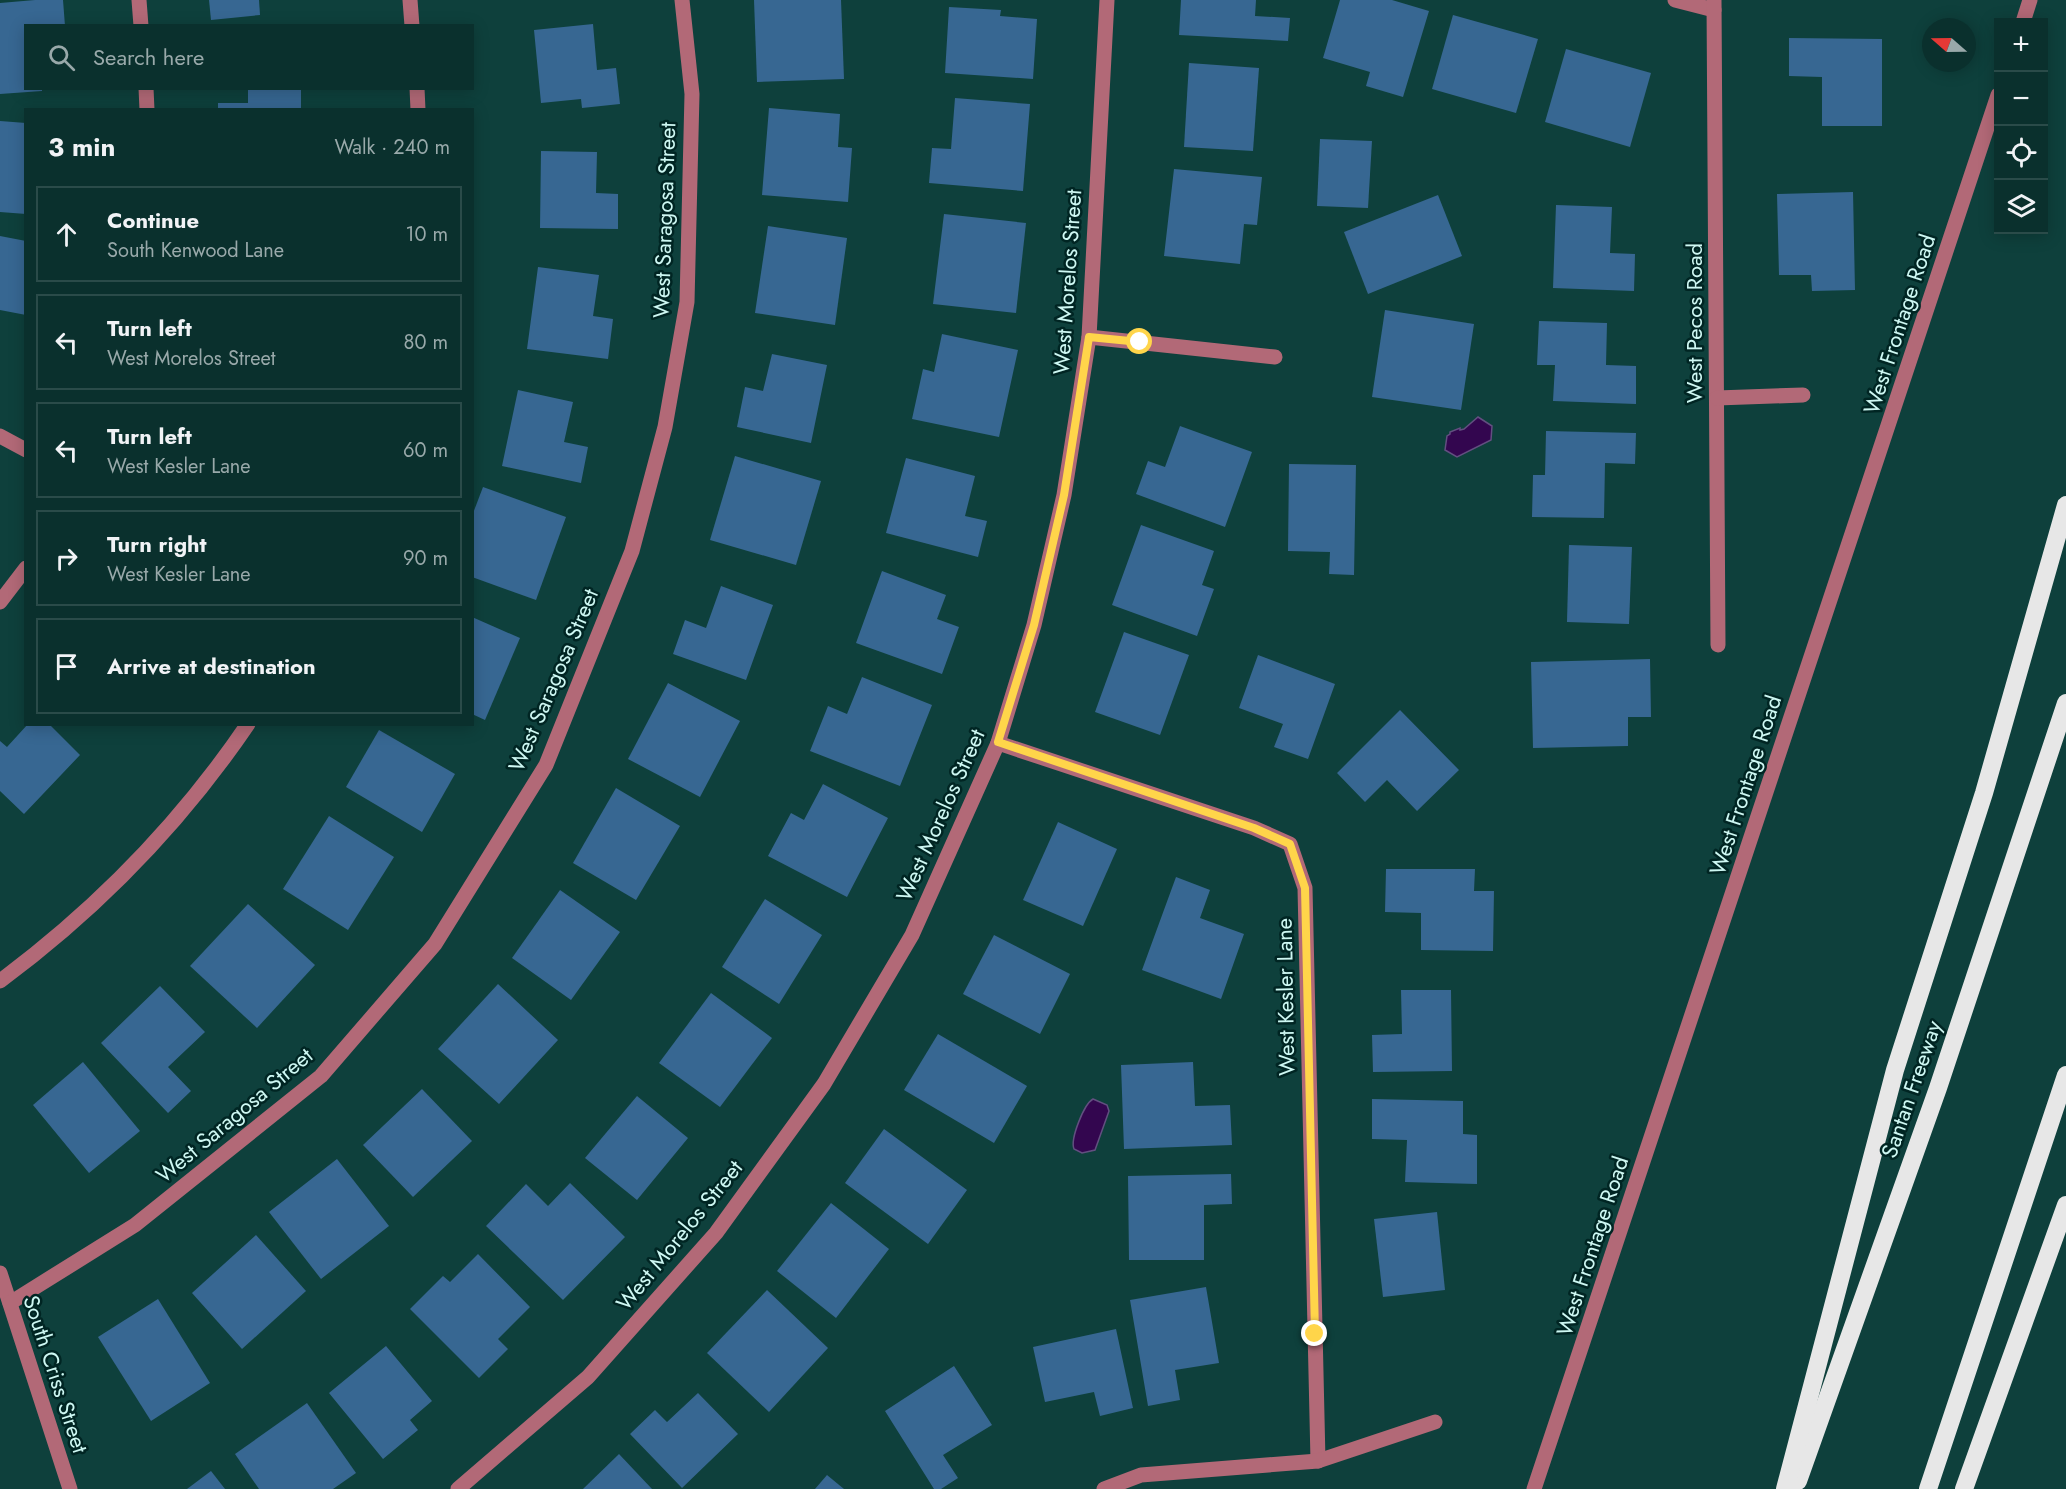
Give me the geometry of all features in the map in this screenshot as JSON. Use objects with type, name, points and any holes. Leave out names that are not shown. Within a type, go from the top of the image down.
[{"type":"highway","points":[[1785,1489],[1895,1070],[1984,793],[2066,505]]},
{"type":"highway","name":"Santan Freeway","points":[[1795,1489],[1938,1088],[2066,703]]},
{"type":"highway","points":[[1928,1489],[2066,1075]]},
{"type":"highway","points":[[1964,1489],[2066,1204]]},
{"type":"street","points":[[139,0],[141,24]]},
{"type":"street","points":[[410,0],[412,24]]},
{"type":"street","name":"West Saragosa Street","points":[[10,1303],[135,1225],[321,1076],[435,944],[546,765],[632,551],[667,416],[687,302],[692,94],[682,0]]},
{"type":"street","name":"West Morelos Street","points":[[458,1489],[588,1377],[716,1233],[824,1084],[912,935],[998,742],[1034,625],[1064,495],[1089,337],[1107,0]]},
{"type":"street","points":[[1675,0],[1714,5]]},
{"type":"street","points":[[2024,18],[2030,0]]},
{"type":"street","name":"West Pecos Road","points":[[1714,5],[1718,645]]},
{"type":"street","points":[[146,90],[147,108]]},
{"type":"street","points":[[417,90],[418,108]]},
{"type":"street","name":"West Frontage Road","points":[[1534,1489],[1994,107]]},
{"type":"street","points":[[1089,337],[1275,357]]},
{"type":"street","points":[[1717,398],[1803,395]]},
{"type":"street","points":[[0,436],[24,449]]},
{"type":"street","points":[[0,602],[24,571]]},
{"type":"street","points":[[0,981],[44,948],[99,900],[159,838],[217,770],[247,726]]},
{"type":"street","name":"West Kesler Lane","points":[[998,742],[1254,828],[1290,844],[1305,888],[1318,1461]]},
{"type":"street","name":"South Criss Street","points":[[0,1273],[70,1489]]},
{"type":"street","points":[[1104,1489],[1142,1475],[1318,1461],[1435,1422]]},
{"type":"shaded area","points":[[1478,417],[1492,426],[1491,440],[1457,457],[1445,450],[1447,436],[1450,432],[1460,428],[1460,430],[1464,429]]},
{"type":"shaded area","points":[[1093,1099],[1107,1105],[1109,1111],[1095,1150],[1082,1153],[1074,1149],[1074,1138],[1082,1114]]},
{"type":"building","points":[[63,0],[65,24],[24,24],[24,90],[42,91],[0,94],[0,3]]},
{"type":"building","points":[[209,0],[259,0],[260,15],[211,20]]},
{"type":"building","points":[[754,0],[841,0],[844,79],[757,82]]},
{"type":"building","points":[[1181,0],[1256,0],[1255,16],[1290,18],[1288,41],[1179,35]]},
{"type":"building","points":[[1340,0],[1392,0],[1429,11],[1403,97],[1366,86],[1370,72],[1323,58]]},
{"type":"building","points":[[949,7],[1001,10],[1000,16],[1037,19],[1033,79],[945,73]]},
{"type":"building","points":[[1453,15],[1538,39],[1516,113],[1432,89]]},
{"type":"building","points":[[593,24],[597,70],[616,68],[620,104],[582,108],[581,99],[541,103],[534,30]]},
{"type":"building","points":[[1789,38],[1882,39],[1882,126],[1822,126],[1822,77],[1789,76]]},
{"type":"building","points":[[1566,49],[1651,73],[1630,147],[1545,122]]},
{"type":"building","points":[[1189,63],[1259,68],[1253,151],[1184,147]]},
{"type":"building","points":[[248,90],[301,90],[301,108],[218,108],[218,103],[248,103]]},
{"type":"building","points":[[955,98],[1030,104],[1023,191],[929,183],[932,148],[951,149]]},
{"type":"building","points":[[769,108],[840,114],[838,147],[852,148],[848,202],[762,195]]},
{"type":"building","points":[[0,121],[24,123],[24,214],[0,212]]},
{"type":"building","points":[[1320,139],[1372,141],[1368,208],[1317,206]]},
{"type":"building","points":[[541,151],[597,152],[596,193],[618,194],[618,229],[540,228]]},
{"type":"building","points":[[1174,169],[1262,177],[1257,225],[1244,224],[1240,264],[1164,256]]},
{"type":"building","points":[[1853,192],[1855,290],[1812,291],[1811,275],[1779,275],[1777,194]]},
{"type":"building","points":[[1438,195],[1462,256],[1368,294],[1344,232]]},
{"type":"building","points":[[1556,205],[1612,207],[1610,253],[1635,254],[1634,291],[1553,288]]},
{"type":"building","points":[[944,214],[1026,223],[1016,313],[933,304]]},
{"type":"building","points":[[768,226],[847,238],[835,325],[755,313]]},
{"type":"building","points":[[0,236],[24,241],[24,315],[0,310]]},
{"type":"building","points":[[538,267],[599,275],[593,316],[613,319],[608,359],[527,349]]},
{"type":"building","points":[[1385,310],[1474,324],[1461,410],[1372,397]]},
{"type":"building","points":[[1539,321],[1607,323],[1606,365],[1636,366],[1636,404],[1553,401],[1555,365],[1537,365]]},
{"type":"building","points":[[942,334],[1018,350],[999,437],[912,419],[923,369],[934,372]]},
{"type":"building","points":[[772,354],[827,365],[811,443],[737,427],[745,387],[763,391]]},
{"type":"building","points":[[518,390],[573,402],[564,442],[588,447],[581,483],[502,466]]},
{"type":"building","points":[[1180,426],[1252,452],[1225,527],[1136,494],[1148,461],[1165,467]]},
{"type":"building","points":[[1546,431],[1636,433],[1635,464],[1605,463],[1604,518],[1532,517],[1533,475],[1545,475]]},
{"type":"building","points":[[735,456],[821,481],[796,565],[710,540]]},
{"type":"building","points":[[906,458],[975,476],[965,516],[987,521],[978,557],[886,533]]},
{"type":"building","points":[[1289,464],[1356,465],[1354,575],[1329,574],[1330,552],[1288,551]]},
{"type":"building","points":[[483,487],[566,517],[536,600],[474,578],[474,511]]},
{"type":"building","points":[[1141,525],[1214,551],[1202,585],[1214,589],[1197,636],[1112,605]]},
{"type":"building","points":[[1569,545],[1632,547],[1629,624],[1567,622]]},
{"type":"building","points":[[882,571],[946,595],[937,619],[959,627],[942,674],[856,643]]},
{"type":"building","points":[[721,586],[773,605],[746,680],[673,654],[685,620],[706,628]]},
{"type":"building","points":[[474,618],[520,638],[485,720],[474,715]]},
{"type":"building","points":[[1124,632],[1189,655],[1160,735],[1095,712]]},
{"type":"building","points":[[1258,655],[1335,684],[1308,759],[1274,747],[1283,724],[1239,708]]},
{"type":"building","points":[[1650,659],[1651,717],[1628,717],[1628,746],[1533,748],[1531,662]]},
{"type":"building","points":[[862,677],[932,705],[900,786],[810,751],[828,706],[847,714]]},
{"type":"building","points":[[668,683],[740,721],[700,797],[628,759]]},
{"type":"building","points":[[1400,710],[1459,770],[1417,811],[1387,780],[1365,802],[1337,773]]},
{"type":"building","points":[[26,726],[51,726],[80,755],[24,814],[0,791],[0,741],[7,747]]},
{"type":"building","points":[[379,730],[455,774],[422,832],[346,787]]},
{"type":"building","points":[[823,784],[888,818],[847,897],[768,856],[791,813],[804,820]]},
{"type":"building","points":[[616,788],[680,826],[636,900],[573,863]]},
{"type":"building","points":[[329,816],[394,857],[348,930],[283,889]]},
{"type":"building","points":[[1058,822],[1117,849],[1083,926],[1023,900]]},
{"type":"building","points":[[1386,869],[1475,869],[1474,891],[1494,891],[1493,951],[1421,950],[1421,913],[1385,912]]},
{"type":"building","points":[[1176,877],[1210,890],[1200,918],[1244,934],[1221,999],[1142,970]]},
{"type":"building","points":[[560,890],[620,932],[571,1000],[512,958]]},
{"type":"building","points":[[765,899],[822,935],[779,1004],[722,967]]},
{"type":"building","points":[[248,904],[315,965],[257,1028],[190,966]]},
{"type":"building","points":[[994,935],[1070,974],[1040,1034],[963,994]]},
{"type":"building","points":[[498,984],[558,1040],[499,1104],[438,1049]]},
{"type":"building","points":[[160,986],[205,1032],[168,1067],[191,1091],[168,1113],[101,1043]]},
{"type":"building","points":[[1401,990],[1451,990],[1452,1071],[1373,1072],[1372,1035],[1402,1034]]},
{"type":"building","points":[[711,993],[772,1038],[720,1107],[659,1063]]},
{"type":"building","points":[[938,1034],[1027,1086],[994,1143],[904,1090]]},
{"type":"building","points":[[83,1062],[140,1131],[89,1173],[33,1105]]},
{"type":"building","points":[[1193,1062],[1195,1106],[1230,1105],[1232,1145],[1124,1149],[1121,1065]]},
{"type":"building","points":[[422,1089],[472,1141],[413,1197],[363,1145]]},
{"type":"building","points":[[637,1096],[688,1138],[637,1200],[585,1158]]},
{"type":"building","points":[[1372,1099],[1463,1101],[1463,1134],[1477,1135],[1477,1184],[1405,1182],[1407,1140],[1372,1139]]},
{"type":"building","points":[[884,1129],[967,1190],[928,1244],[845,1183]]},
{"type":"building","points":[[337,1159],[389,1226],[321,1279],[269,1212]]},
{"type":"building","points":[[1231,1174],[1232,1204],[1204,1205],[1204,1260],[1129,1260],[1128,1176]]},
{"type":"building","points":[[570,1183],[625,1237],[563,1300],[486,1226],[526,1184],[548,1206]]},
{"type":"building","points":[[831,1203],[889,1249],[836,1318],[777,1271]]},
{"type":"building","points":[[1437,1212],[1445,1290],[1383,1297],[1374,1219]]},
{"type":"building","points":[[256,1235],[306,1291],[242,1349],[192,1293]]},
{"type":"building","points":[[478,1254],[530,1307],[498,1339],[508,1349],[479,1378],[410,1309],[443,1276],[450,1282]]},
{"type":"building","points":[[1206,1287],[1219,1363],[1175,1370],[1180,1400],[1148,1406],[1130,1300]]},
{"type":"building","points":[[767,1290],[828,1348],[769,1412],[707,1353]]},
{"type":"building","points":[[158,1299],[210,1383],[151,1421],[98,1337]]},
{"type":"building","points":[[1116,1329],[1133,1408],[1100,1416],[1094,1392],[1045,1402],[1033,1347]]},
{"type":"building","points":[[386,1346],[432,1401],[410,1420],[418,1430],[383,1459],[329,1393]]},
{"type":"building","points":[[954,1366],[992,1425],[943,1455],[958,1478],[941,1489],[934,1489],[885,1411]]},
{"type":"building","points":[[698,1393],[738,1434],[682,1488],[630,1434],[655,1410],[667,1422]]},
{"type":"building","points":[[307,1403],[356,1473],[333,1489],[259,1489],[235,1454]]},
{"type":"building","points":[[619,1454],[652,1489],[583,1489]]},
{"type":"building","points":[[211,1471],[225,1489],[187,1489]]},
{"type":"building","points":[[827,1475],[844,1489],[815,1489]]},
{"type":"route","points":[[1140,342],[1089,337],[1064,495],[1034,625],[998,742],[1254,828],[1290,844],[1305,888],[1315,1334]]}]
